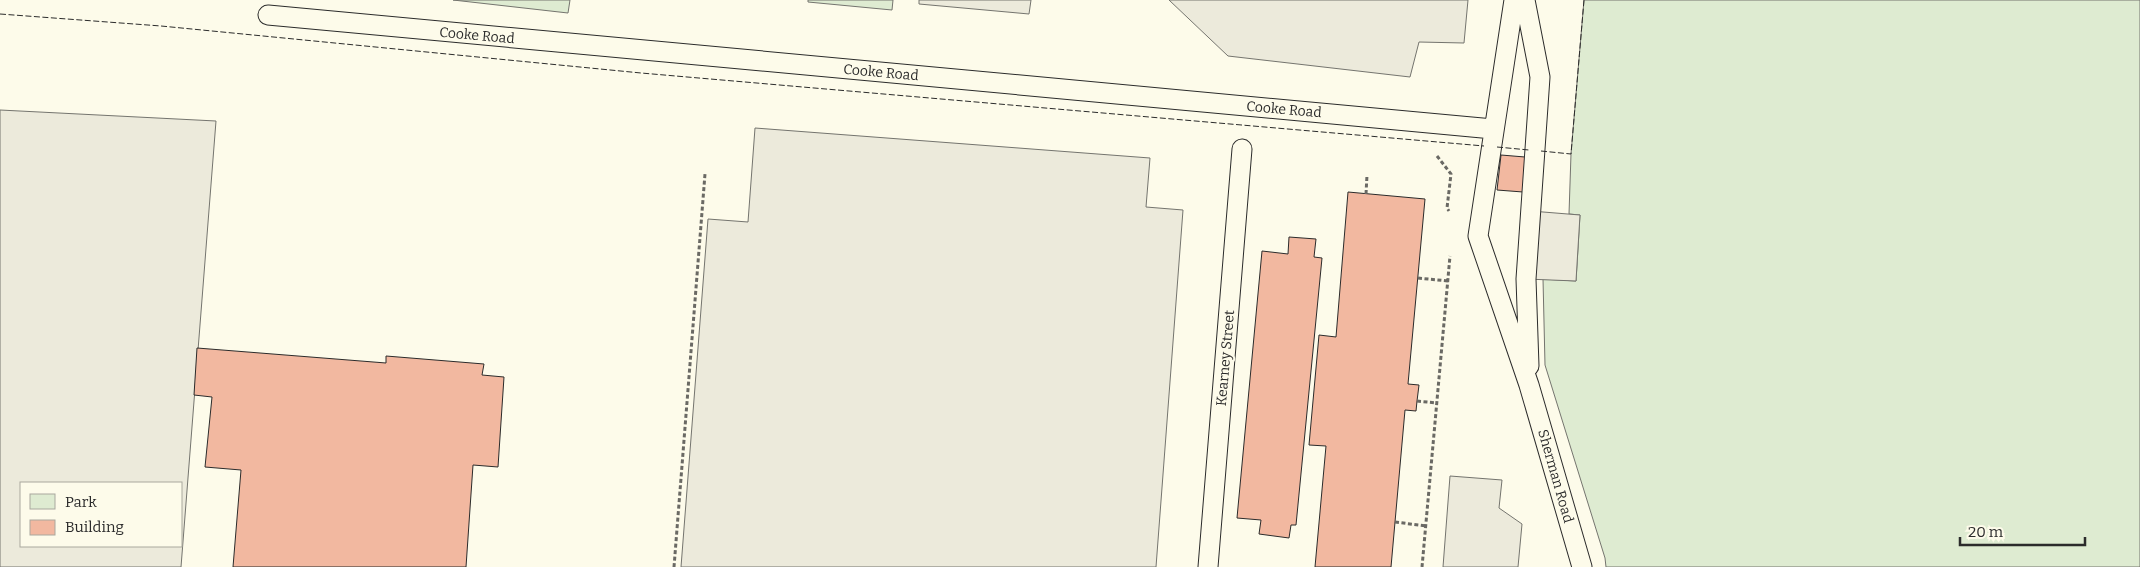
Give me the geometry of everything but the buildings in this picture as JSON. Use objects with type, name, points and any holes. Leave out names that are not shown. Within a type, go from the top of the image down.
[{"type":"lane","points":[[1514,0],[1478,236],[1529,384]]},
{"type":"lane","points":[[1525,0],[1540,77],[1526,279],[1529,384]]},
{"type":"lane","name":"Cooke Road","points":[[268,15],[1493,129]]},
{"type":"lane","name":"Kearney Street","points":[[1208,567],[1242,149]]},
{"type":"lane","name":"Sherman Road","points":[[1529,384],[1582,567]]},
{"type":"path","points":[[1436,155],[1451,174],[1447,208],[1453,216]]},
{"type":"path","points":[[674,567],[705,174]]},
{"type":"path","points":[[1366,194],[1368,175]]},
{"type":"path","points":[[1422,567],[1450,253]]},
{"type":"path","points":[[1418,278],[1448,281]]},
{"type":"path","points":[[1418,401],[1437,403]]},
{"type":"path","points":[[1395,522],[1426,526]]},
{"type":"green space","points":[[453,0],[570,0],[568,13]]},
{"type":"green space","points":[[808,0],[893,0],[892,10],[808,2]]},
{"type":"green space","points":[[1584,0],[2140,0],[2140,567],[1606,567],[1605,558],[1545,365],[1543,279],[1576,281],[1580,215],[1569,214],[1571,154]]},
{"type":"shaded area","points":[[919,0],[1031,0],[1029,14],[919,4]]},
{"type":"shaded area","points":[[1169,0],[1468,0],[1464,43],[1419,42],[1410,77],[1228,56]]},
{"type":"shaded area","points":[[0,110],[216,121],[181,567],[0,567]]},
{"type":"shaded area","points":[[755,128],[1150,158],[1146,207],[1183,210],[1156,567],[681,567],[708,219],[748,222]]},
{"type":"shaded area","points":[[1531,211],[1580,215],[1576,281],[1526,279]]},
{"type":"shaded area","points":[[1450,476],[1502,480],[1499,508],[1522,524],[1518,567],[1443,567]]},
{"type":"fence","points":[[1541,151],[1571,154],[1584,0]]},
{"type":"fence","points":[[0,14],[161,26],[641,73],[1484,146]]},
{"type":"fence","points":[[1497,147],[1529,150]]}]
